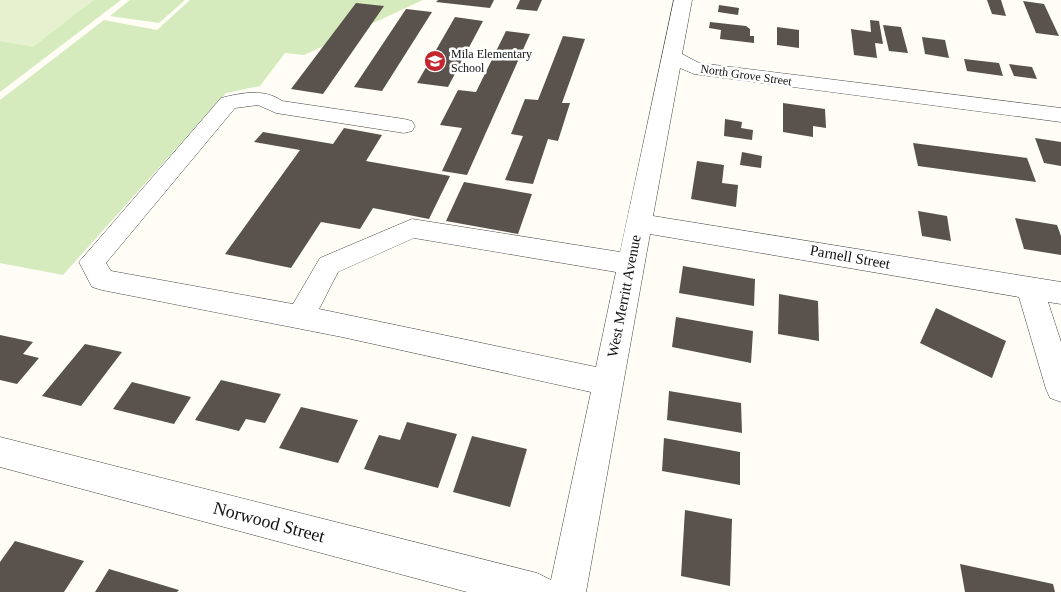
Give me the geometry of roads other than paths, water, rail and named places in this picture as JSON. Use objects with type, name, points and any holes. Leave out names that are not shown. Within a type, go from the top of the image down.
[{"type":"street","name":"West Merritt Avenue","points":[[567,592],[683,0]]},
{"type":"street","name":"North Grove Street","points":[[673,57],[694,68],[823,78],[1061,102]]},
{"type":"street","name":"North Grove Street","points":[[823,78],[1061,115]]},
{"type":"street","points":[[404,126],[276,107],[268,100],[248,98],[228,103],[92,262],[102,280],[300,316],[608,383]]},
{"type":"street","name":"Parnell Street","points":[[638,222],[1061,293]]},
{"type":"street","points":[[300,316],[329,265],[412,228],[630,264]]},
{"type":"street","points":[[1030,288],[1061,389]]},
{"type":"street","name":"Norwood Street","points":[[0,452],[537,592]]},
{"type":"place","name":"Mila Elementary School","points":[[435,61]]}]
